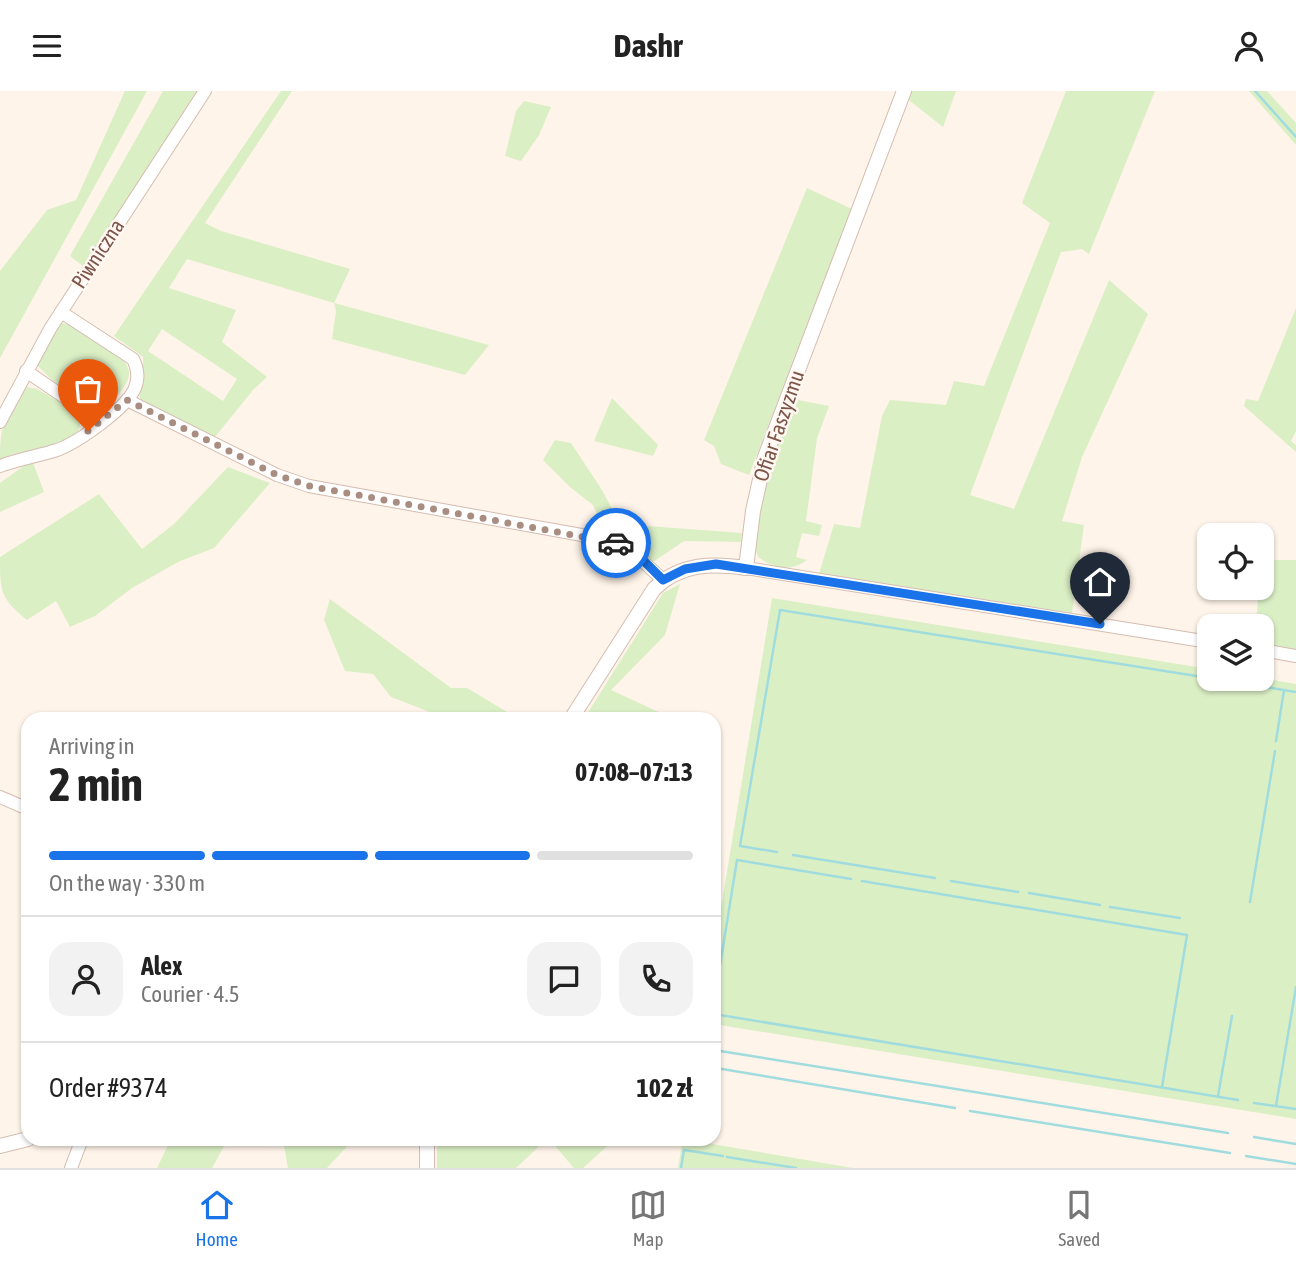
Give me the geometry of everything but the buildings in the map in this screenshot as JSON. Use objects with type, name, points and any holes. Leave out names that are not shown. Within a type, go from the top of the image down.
[{"type":"street","name":"Piwniczna","points":[[0,422],[61,312],[205,91]]},
{"type":"street","name":"Ofiar Faszyzmu","points":[[746,568],[753,511],[765,457],[904,91]]},
{"type":"street","points":[[0,466],[67,446],[127,400],[137,379],[133,359],[61,312]]},
{"type":"street","points":[[26,371],[101,422]]},
{"type":"street","points":[[127,400],[292,481],[339,492],[604,539],[635,554],[663,580]]},
{"type":"street","points":[[575,712],[654,589],[663,580],[685,569],[716,564],[1197,640]]},
{"type":"street","points":[[1274,652],[1296,656]]},
{"type":"street","points":[[0,797],[21,806]]},
{"type":"street","points":[[0,1146],[21,1141]]},
{"type":"street","points":[[71,1168],[79,1146]]},
{"type":"street","points":[[427,1146],[427,1168]]},
{"type":"green space","points":[[125,91],[147,91],[0,358],[0,271],[47,210],[76,200]]},
{"type":"green space","points":[[163,91],[199,91],[83,266],[70,256]]},
{"type":"green space","points":[[281,91],[292,91],[205,223],[221,231],[350,269],[334,303],[187,259],[169,288],[236,310],[222,342],[267,377],[215,437],[141,401],[139,391],[143,357],[114,336]],"holes":[[[162,329],[237,379],[223,401],[148,351]]]},
{"type":"green space","points":[[907,91],[956,91],[943,127],[905,97]]},
{"type":"green space","points":[[1066,91],[1155,91],[1089,254],[1082,249],[1061,252],[970,495],[1014,509],[1109,280],[1148,314],[1082,457],[1062,521],[1084,525],[1072,613],[819,574],[834,524],[860,528],[882,416],[890,400],[946,405],[954,381],[984,386],[1050,223],[1022,203]]},
{"type":"green space","points":[[1249,91],[1267,91],[1296,123],[1296,145]]},
{"type":"green space","points":[[524,101],[551,107],[539,135],[521,161],[505,156],[516,111]]},
{"type":"green space","points":[[807,188],[852,209],[749,475],[721,464],[714,446],[704,440]]},
{"type":"green space","points":[[334,303],[489,345],[465,375],[332,339],[336,311]]},
{"type":"green space","points":[[1296,308],[1296,431],[1291,441],[1296,445],[1296,452],[1244,406],[1246,399],[1258,401]]},
{"type":"green space","points":[[61,323],[79,329],[102,342],[127,365],[127,382],[108,405],[95,407],[52,380],[37,365]]},
{"type":"green space","points":[[27,387],[37,389],[78,412],[79,428],[76,433],[60,442],[0,459],[1,438],[8,412]]},
{"type":"green space","points":[[612,398],[658,445],[653,456],[594,441]]},
{"type":"green space","points":[[793,399],[829,406],[817,438],[806,521],[822,525],[819,536],[802,533],[796,557],[807,560],[795,566],[782,567],[758,557],[755,521],[765,478]]},
{"type":"green space","points":[[555,440],[571,443],[602,490],[620,524],[742,533],[741,542],[684,541],[653,562],[628,539],[601,531],[601,522],[593,505],[543,460]]},
{"type":"green space","points":[[32,460],[44,492],[0,512],[0,483]]},
{"type":"green space","points":[[228,467],[270,483],[214,548],[180,561],[132,588],[95,616],[70,627],[56,601],[27,620],[11,606],[3,593],[0,557],[99,494],[142,549],[174,524]]},
{"type":"green space","points":[[1274,560],[1296,560],[1296,650],[1274,646],[1274,614],[1257,614],[1258,600],[1274,600]]},
{"type":"green space","points":[[680,584],[665,635],[611,690],[659,712],[588,712],[663,593]]},
{"type":"green space","points":[[772,598],[1197,667],[1197,691],[1274,691],[1274,680],[1296,684],[1296,1119],[721,1025],[721,908]]},
{"type":"green space","points":[[330,599],[451,688],[467,688],[507,712],[430,712],[391,697],[373,674],[345,671],[324,620]]},
{"type":"green space","points":[[721,1145],[853,1168],[678,1168],[682,1146]]},
{"type":"green space","points":[[168,1146],[224,1146],[212,1168],[157,1168]]},
{"type":"green space","points":[[284,1146],[347,1146],[327,1168],[288,1168]]},
{"type":"green space","points":[[437,1146],[540,1146],[516,1168],[437,1168]]},
{"type":"green space","points":[[555,1146],[607,1146],[583,1168],[574,1168]]},
{"type":"waterway","points":[[1255,91],[1296,137]]},
{"type":"waterway","points":[[777,852],[740,846],[780,610],[1197,676]]},
{"type":"waterway","points":[[1274,688],[1296,692]]},
{"type":"waterway","points":[[1276,741],[1284,690]]},
{"type":"waterway","points":[[1250,902],[1275,751]]},
{"type":"waterway","points":[[793,855],[935,878]]},
{"type":"waterway","points":[[721,959],[737,860],[851,879]]},
{"type":"waterway","points":[[862,881],[1187,935],[1162,1087]]},
{"type":"waterway","points":[[951,881],[1018,892]]},
{"type":"waterway","points":[[1029,893],[1100,905]]},
{"type":"waterway","points":[[1110,907],[1180,918]]},
{"type":"waterway","points":[[1276,1106],[1296,987]]},
{"type":"waterway","points":[[721,1015],[1238,1100]]},
{"type":"waterway","points":[[1218,1096],[1232,1016]]},
{"type":"waterway","points":[[721,1051],[1228,1133]]},
{"type":"waterway","points":[[721,1069],[955,1108]]},
{"type":"waterway","points":[[1254,1103],[1296,1109]]},
{"type":"waterway","points":[[970,1111],[1230,1153]]},
{"type":"waterway","points":[[1254,1137],[1296,1144]]},
{"type":"waterway","points":[[681,1168],[684,1150],[723,1156]]},
{"type":"waterway","points":[[1246,1156],[1296,1164]]},
{"type":"waterway","points":[[727,1157],[796,1168]]},
{"type":"way so far","points":[[88,431],[127,400],[277,475],[309,486],[616,543]]},
{"type":"route","points":[[616,543],[645,562],[663,580],[685,569],[716,564],[1100,624]]}]
